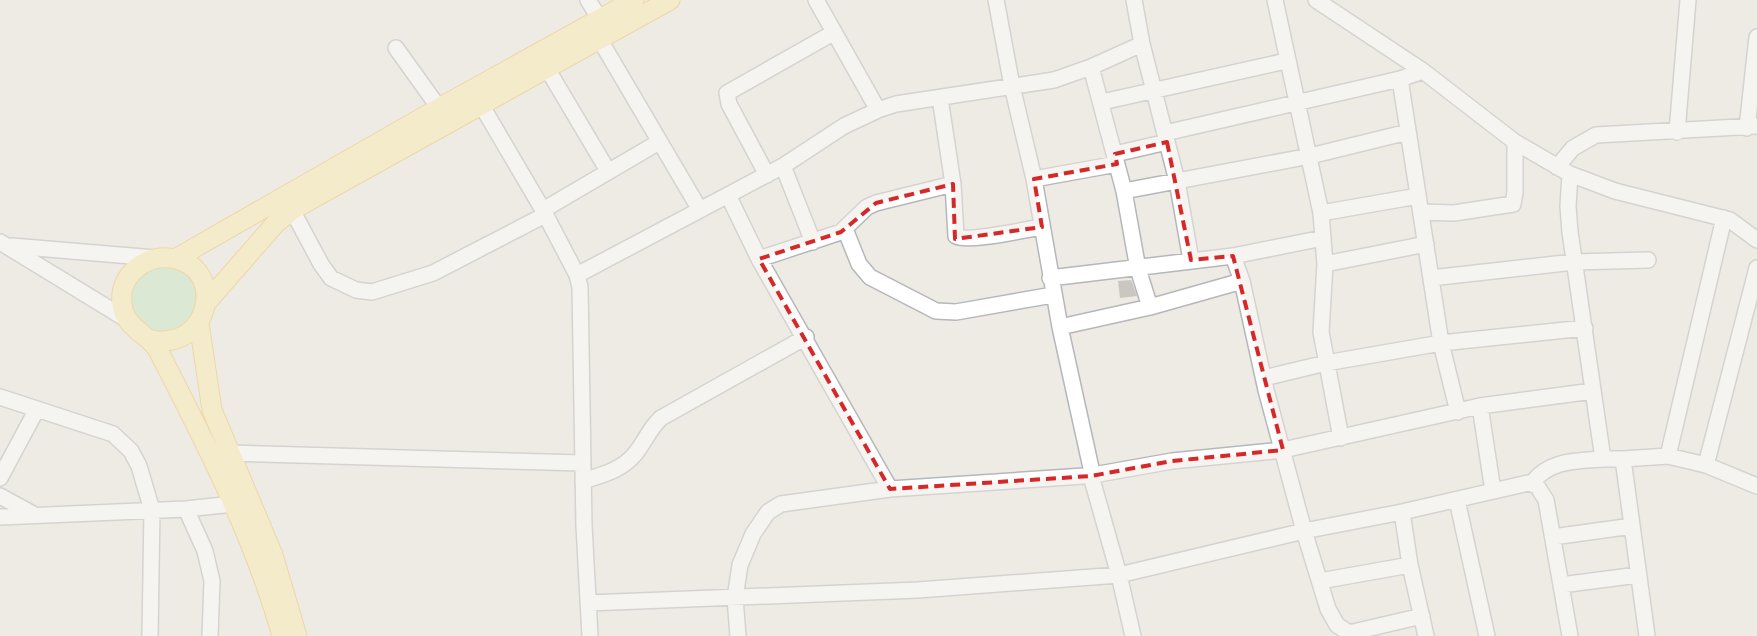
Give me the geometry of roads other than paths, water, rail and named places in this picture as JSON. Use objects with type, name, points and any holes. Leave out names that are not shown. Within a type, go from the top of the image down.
[{"type":"main road","points":[[206,303],[275,224],[292,210],[477,97],[599,18],[634,0]]},
{"type":"main road","points":[[175,259],[438,108],[477,97],[548,70],[670,0]]},
{"type":"main road","points":[[155,258],[175,259],[184,262],[199,276],[206,294],[206,303],[199,323],[190,333],[166,342],[152,340],[137,332],[126,319],[121,303],[124,286],[139,265],[155,258]]},
{"type":"main road","points":[[199,323],[212,410],[273,555],[298,636]]},
{"type":"main road","points":[[152,340],[234,504],[256,553],[282,636]]},
{"type":"street","points":[[588,0],[599,18]]},
{"type":"street","points":[[816,0],[833,34],[878,110]]},
{"type":"street","points":[[996,0],[1012,86],[1034,180],[1053,295],[1092,475],[1119,575],[1132,636]]},
{"type":"street","points":[[1134,0],[1142,44],[1177,181],[1191,260]]},
{"type":"street","points":[[1275,0],[1286,61],[1310,156],[1321,213],[1325,264],[1321,319],[1326,363],[1341,438]]},
{"type":"street","points":[[1316,0],[1423,71],[1515,142],[1564,170],[1615,191],[1724,218],[1738,224],[1757,240]]},
{"type":"street","points":[[1677,132],[1688,0]]},
{"type":"street","points":[[767,175],[729,104],[727,93],[833,34]]},
{"type":"street","points":[[1602,459],[1585,328],[1574,262],[1564,170],[1573,148],[1596,135],[1752,127],[1757,37]]},
{"type":"street","points":[[600,40],[700,210]]},
{"type":"street","points":[[577,275],[784,166],[844,126],[878,110],[896,104],[1054,80],[1091,67],[1142,44]]},
{"type":"street","points":[[396,48],[438,108]]},
{"type":"street","points":[[1102,102],[1154,88],[1286,61]]},
{"type":"street","points":[[1091,67],[1102,102],[1124,192],[1138,269],[1150,307]]},
{"type":"street","points":[[548,70],[608,171]]},
{"type":"street","points":[[1034,180],[1116,159],[1166,137],[1400,79],[1423,71]]},
{"type":"street","points":[[1400,79],[1441,343],[1458,412]]},
{"type":"street","points":[[477,97],[544,212],[577,275],[582,308],[583,481],[590,636]]},
{"type":"street","points":[[940,98],[953,184],[954,230],[957,237],[980,237],[1042,227]]},
{"type":"street","points":[[1124,192],[1310,156],[1408,132]]},
{"type":"street","points":[[292,210],[321,264],[331,278],[356,290],[372,292],[433,273],[544,212],[608,171],[659,142]]},
{"type":"street","points":[[1421,212],[1454,213],[1513,204],[1515,192],[1515,142]]},
{"type":"street","points":[[784,166],[813,242]]},
{"type":"street","points":[[759,259],[813,242],[845,229],[867,207],[876,203],[953,184]]},
{"type":"street","points":[[728,196],[759,259],[806,337],[890,488]]},
{"type":"street","points":[[1321,213],[1418,196]]},
{"type":"street","points":[[1668,456],[1724,218]]},
{"type":"street","points":[[845,229],[859,264],[870,277],[936,311],[956,312],[1053,295]]},
{"type":"street","points":[[1050,278],[1138,269],[1191,260],[1233,256],[1323,238]]},
{"type":"street","points":[[4,244],[155,258]]},
{"type":"street","points":[[4,244],[126,319]]},
{"type":"street","points":[[1325,264],[1426,244]]},
{"type":"street","points":[[1233,256],[1242,281],[1264,378],[1304,531],[1334,620],[1340,628],[1349,634],[1422,616]]},
{"type":"street","points":[[1431,278],[1574,262],[1648,260]]},
{"type":"street","points":[[1706,464],[1757,268]]},
{"type":"street","points":[[1060,327],[1150,307],[1242,281]]},
{"type":"street","points":[[1264,378],[1326,363],[1441,343],[1585,328]]},
{"type":"street","points":[[583,481],[612,471],[630,459],[652,427],[661,418],[806,337]]},
{"type":"street","points":[[738,636],[735,598],[740,565],[753,534],[768,512],[782,504],[890,488],[1092,475],[1172,461],[1283,450],[1480,406],[1593,391]]},
{"type":"street","points":[[0,397],[119,438],[131,451],[139,466],[152,510],[150,636]]},
{"type":"street","points":[[1480,406],[1493,491]]},
{"type":"street","points":[[0,478],[37,409]]},
{"type":"street","points":[[229,454],[583,463]]},
{"type":"street","points":[[588,603],[918,590],[1119,575],[1304,531],[1402,512],[1532,483],[1539,473],[1549,468],[1575,461],[1668,456],[1706,464],[1757,486]]},
{"type":"street","points":[[1623,459],[1646,636]]},
{"type":"street","points":[[1532,483],[1542,492],[1546,500],[1570,636]]},
{"type":"street","points":[[0,496],[33,514]]},
{"type":"street","points":[[1457,500],[1487,636]]},
{"type":"street","points":[[0,517],[33,514],[186,509],[234,504]]},
{"type":"street","points":[[186,509],[205,551],[212,581],[210,636]]},
{"type":"street","points":[[1402,512],[1410,565],[1426,636]]},
{"type":"street","points":[[1553,537],[1632,526]]},
{"type":"street","points":[[1320,580],[1410,565]]},
{"type":"street","points":[[1561,585],[1638,575]]}]
